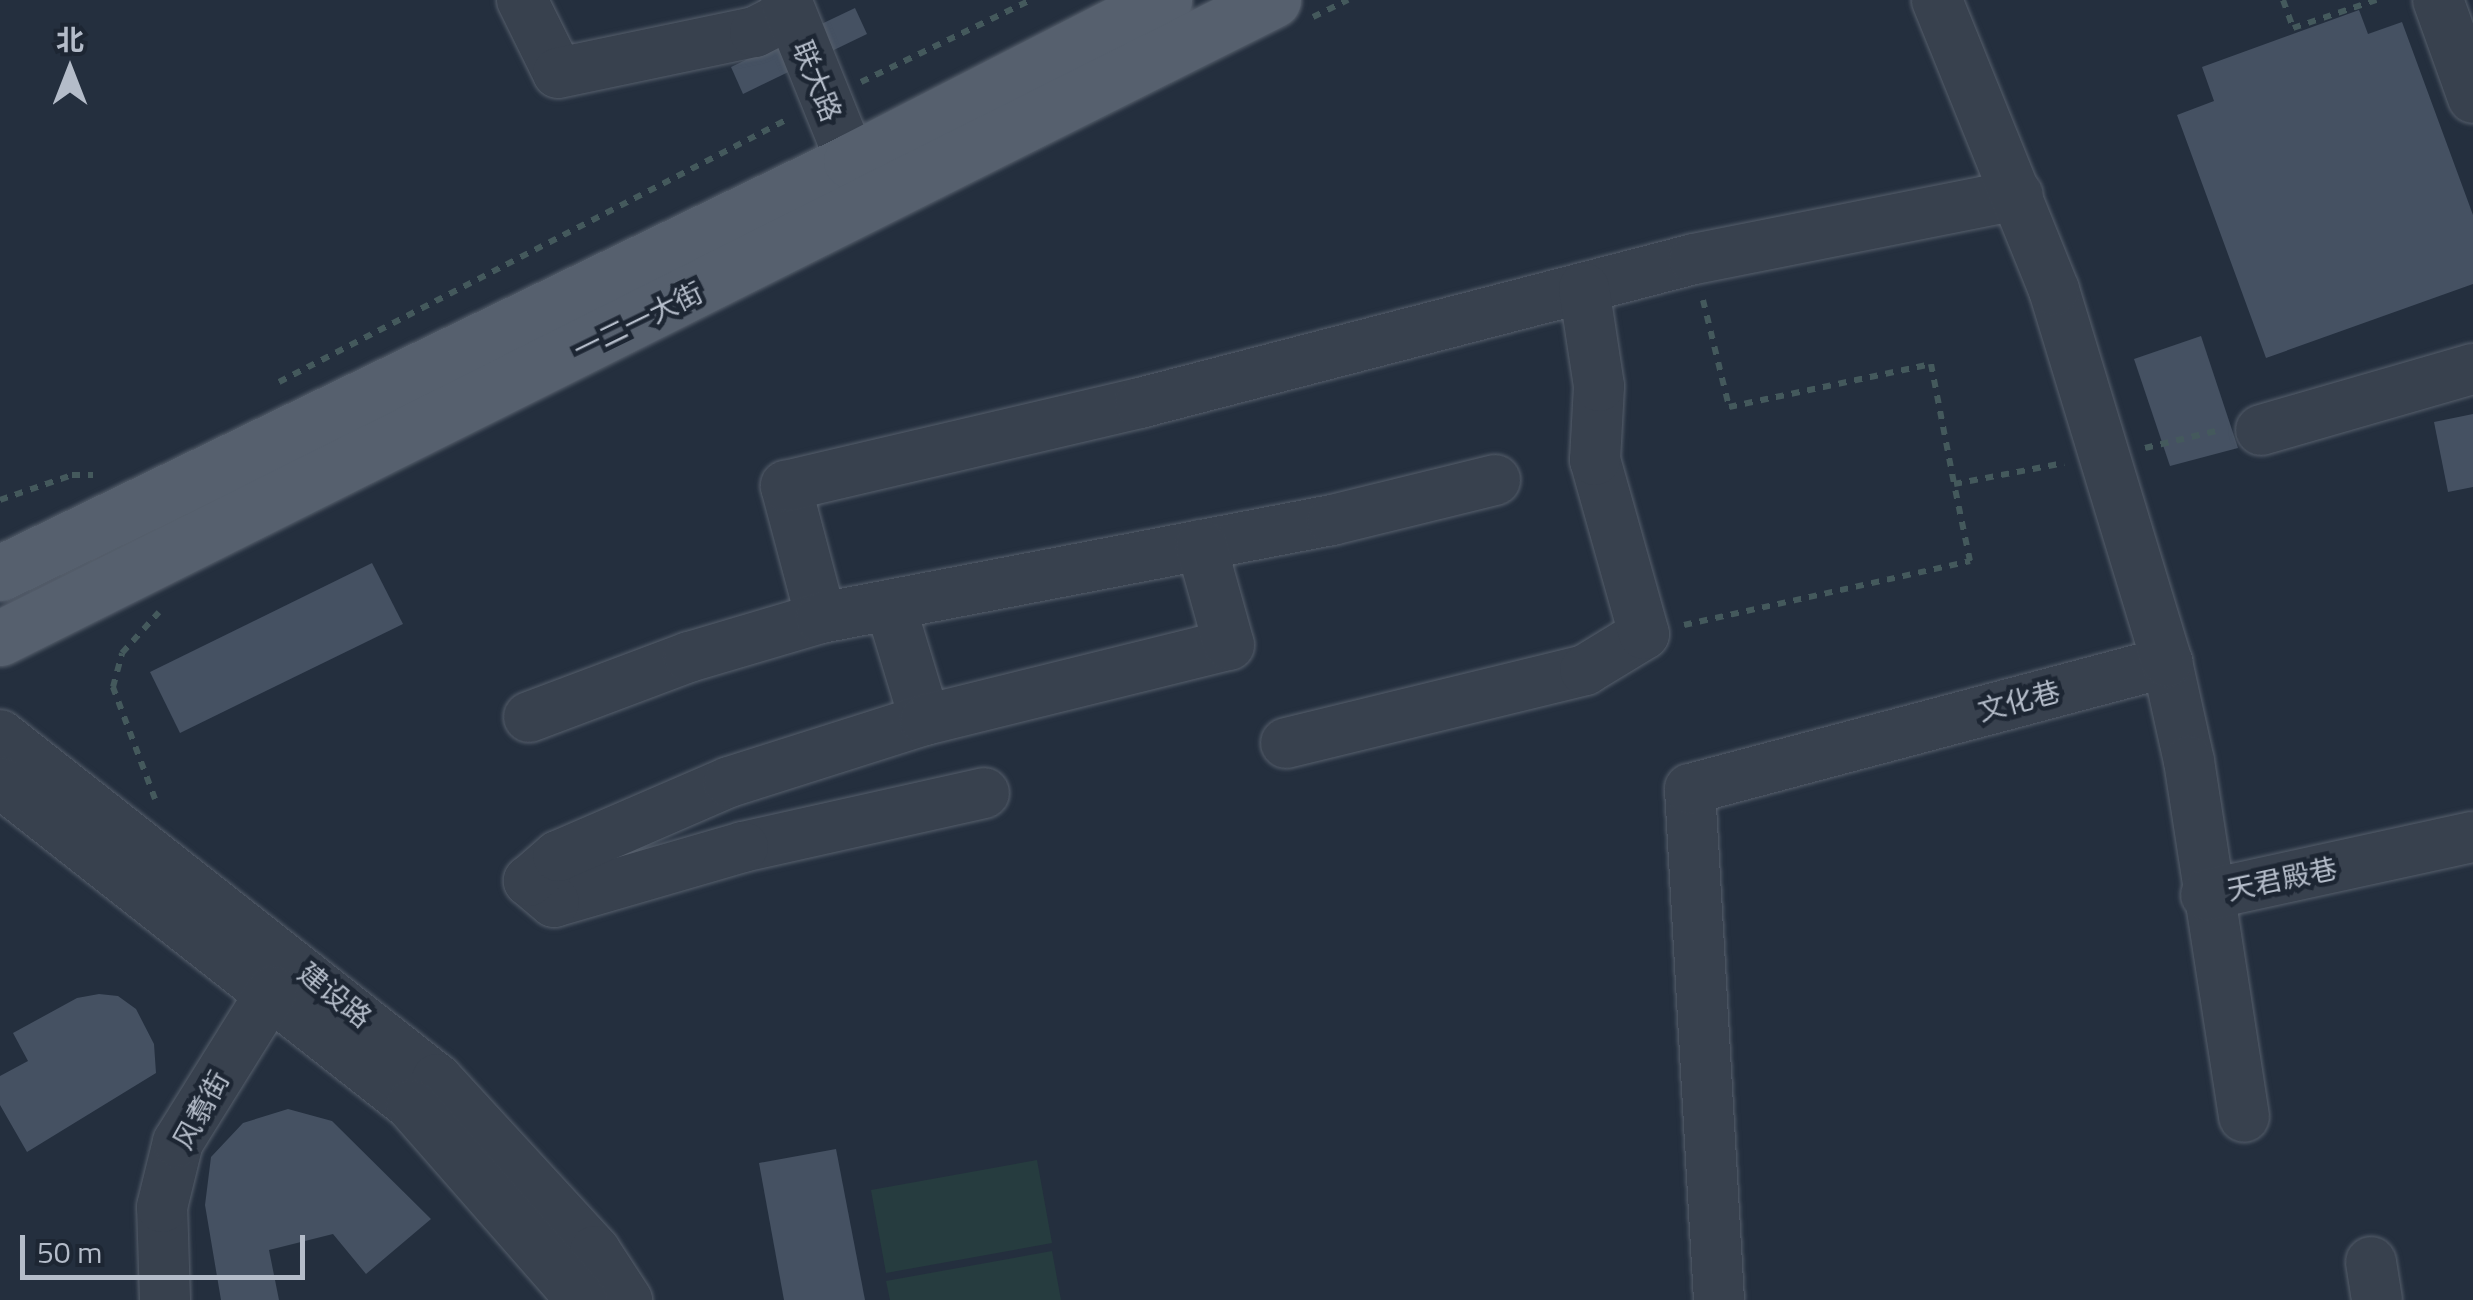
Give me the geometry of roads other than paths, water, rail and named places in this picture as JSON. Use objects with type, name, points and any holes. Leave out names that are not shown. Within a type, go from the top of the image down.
[{"type":"main road","name":"一二一大街","points":[[0,573],[851,161],[1164,0]]},
{"type":"main road","name":"一二一大街","points":[[0,638],[1273,0]]},
{"type":"street","points":[[522,0],[558,73],[755,32],[788,7]]},
{"type":"street","points":[[2438,0],[2473,98]]},
{"type":"street","points":[[1946,2],[2018,195],[2104,455],[2166,662]]},
{"type":"street","name":"联大路","points":[[788,7],[823,101],[851,161]]},
{"type":"street","points":[[822,618],[786,486],[1694,259],[2018,195]]},
{"type":"street","points":[[1286,743],[1585,670],[1644,634],[1595,460],[1599,386],[1584,288]]},
{"type":"street","points":[[2261,430],[2473,369]]},
{"type":"street","points":[[528,717],[689,656],[822,618],[1201,545],[1495,480]]},
{"type":"street","points":[[984,793],[743,847],[554,902],[528,881],[558,856],[729,782],[925,720],[1229,645],[1201,545]]},
{"type":"street","points":[[890,605],[925,720]]},
{"type":"street","name":"天君殿巷","points":[[2166,662],[2189,761],[2206,895],[2473,837]]},
{"type":"street","name":"文化巷","points":[[1720,1300],[1690,788],[2166,662]]},
{"type":"street","name":"建设路","points":[[0,735],[437,1078],[595,1251],[626,1300]]},
{"type":"street","name":"建设路","points":[[0,782],[272,991],[411,1105],[582,1300]]},
{"type":"street","points":[[2206,895],[2244,1117]]},
{"type":"street","name":"风翥街","points":[[166,1300],[162,1207],[178,1142],[272,991]]}]
